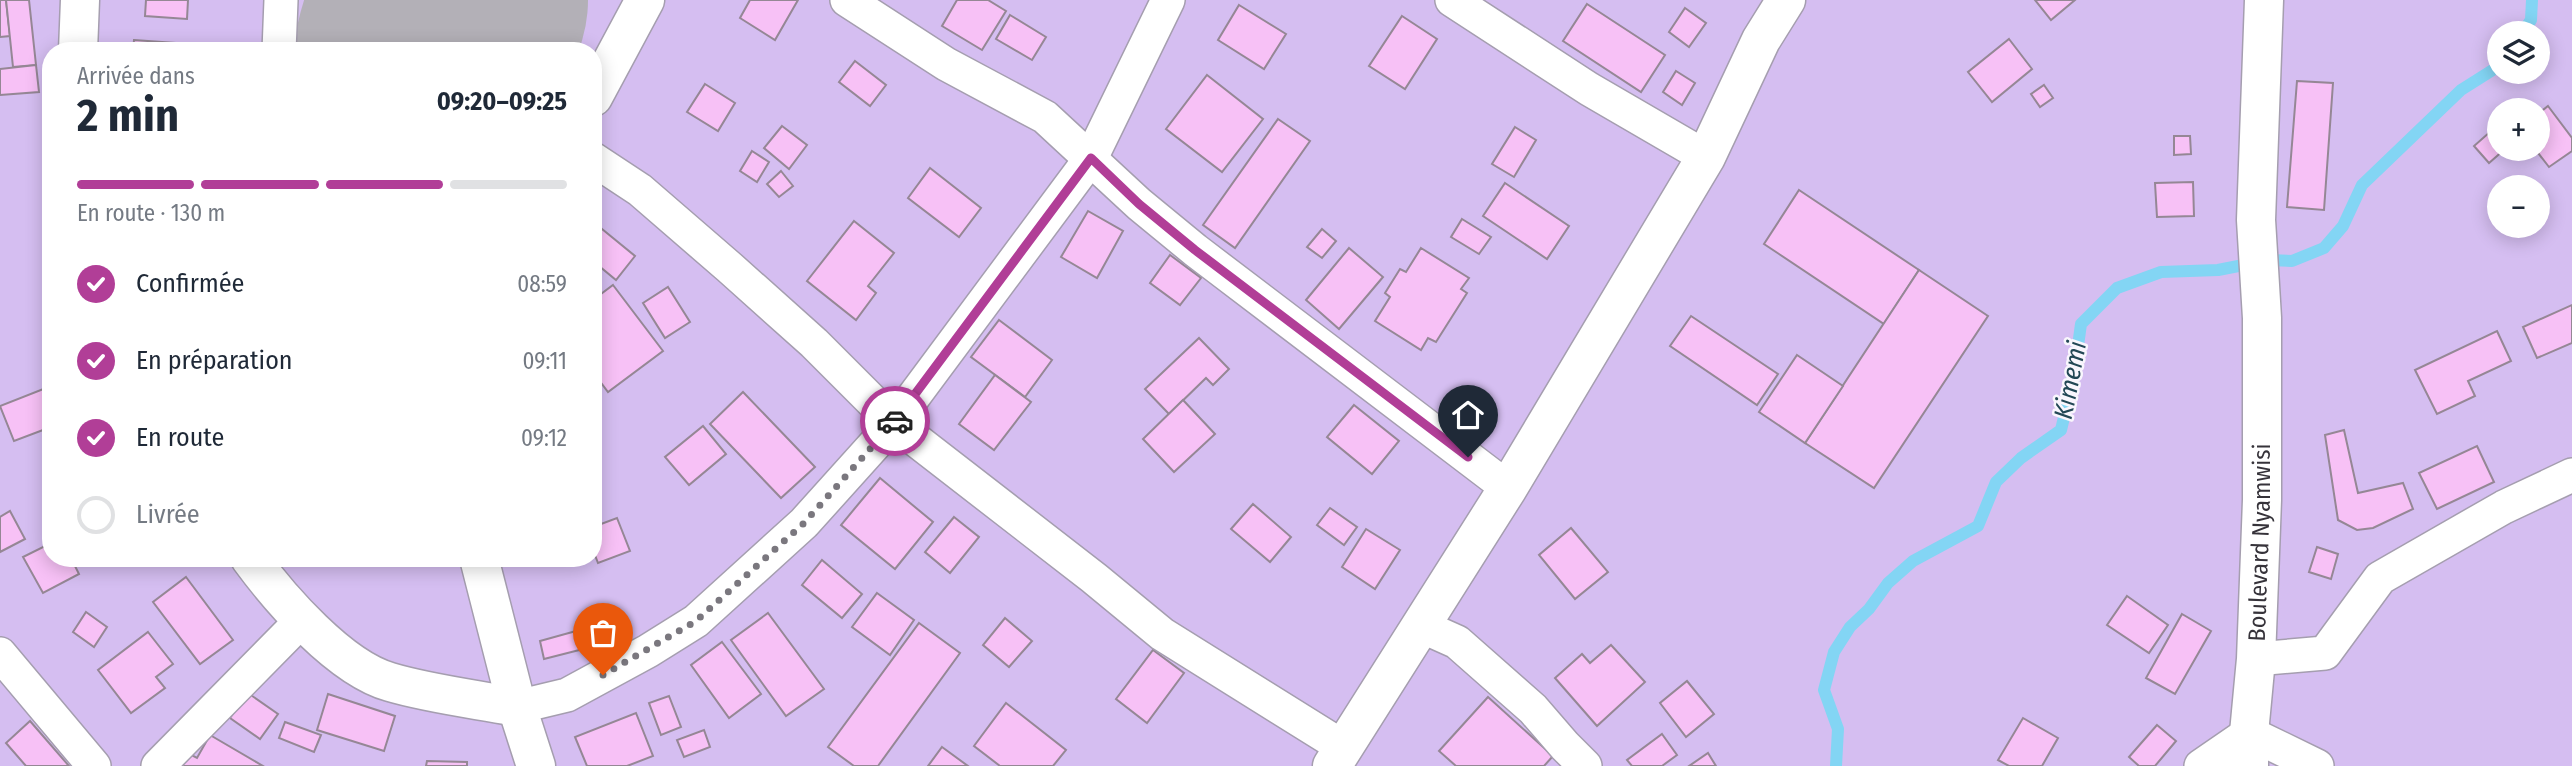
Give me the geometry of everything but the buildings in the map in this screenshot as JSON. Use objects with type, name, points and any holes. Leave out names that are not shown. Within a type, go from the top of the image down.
[{"type":"street","points":[[78,42],[80,0]]},
{"type":"street","points":[[279,42],[281,0]]},
{"type":"street","points":[[602,80],[645,0]]},
{"type":"street","points":[[847,0],[946,64],[1045,117],[1139,204],[1195,250],[1508,488]]},
{"type":"street","points":[[258,567],[302,620],[349,661],[387,682],[517,707],[567,695],[648,651],[696,621],[804,523],[894,423],[1091,158],[1168,0]]},
{"type":"street","points":[[1452,0],[1588,89],[1706,156]]},
{"type":"street","points":[[602,165],[640,190],[729,267],[814,343],[894,423],[1094,578],[1162,635],[1337,756],[1508,488],[1706,156],[1761,40],[1786,0]]},
{"type":"street","name":"Boulevard Nyamwisi","points":[[2249,749],[2256,659],[2262,500],[2262,318],[2256,220],[2264,0]]},
{"type":"street","points":[[2256,659],[2325,653],[2380,578],[2504,507],[2572,475]]},
{"type":"street","points":[[481,567],[517,707],[536,766]]},
{"type":"street","points":[[158,766],[302,620]]},
{"type":"street","points":[[1419,625],[1457,642],[1482,663],[1533,709],[1585,766]]},
{"type":"street","points":[[0,654],[94,766]]},
{"type":"street","points":[[2200,766],[2249,749],[2317,766]]},
{"type":"shaded area","points":[[0,0],[2572,0],[2572,766],[0,766]]},
{"type":"waterway","name":"Kimemi","points":[[2530,21],[2532,0]]},
{"type":"waterway","name":"Kimemi","points":[[1836,766],[1838,729],[1824,690],[1834,652],[1850,627],[1869,609],[1888,583],[1913,561],[1978,526],[1996,482],[2021,458],[2061,430],[2074,375],[2081,324],[2117,288],[2161,272],[2218,270],[2269,260],[2292,261],[2324,248],[2343,226],[2362,185],[2461,90],[2487,74]]},
{"type":"runway","points":[[437,42],[449,0]]},
{"type":"way so far","points":[[603,675],[696,621],[804,523],[895,421]]},
{"type":"route","points":[[895,421],[1091,158],[1139,204],[1195,250],[1468,457]]}]
